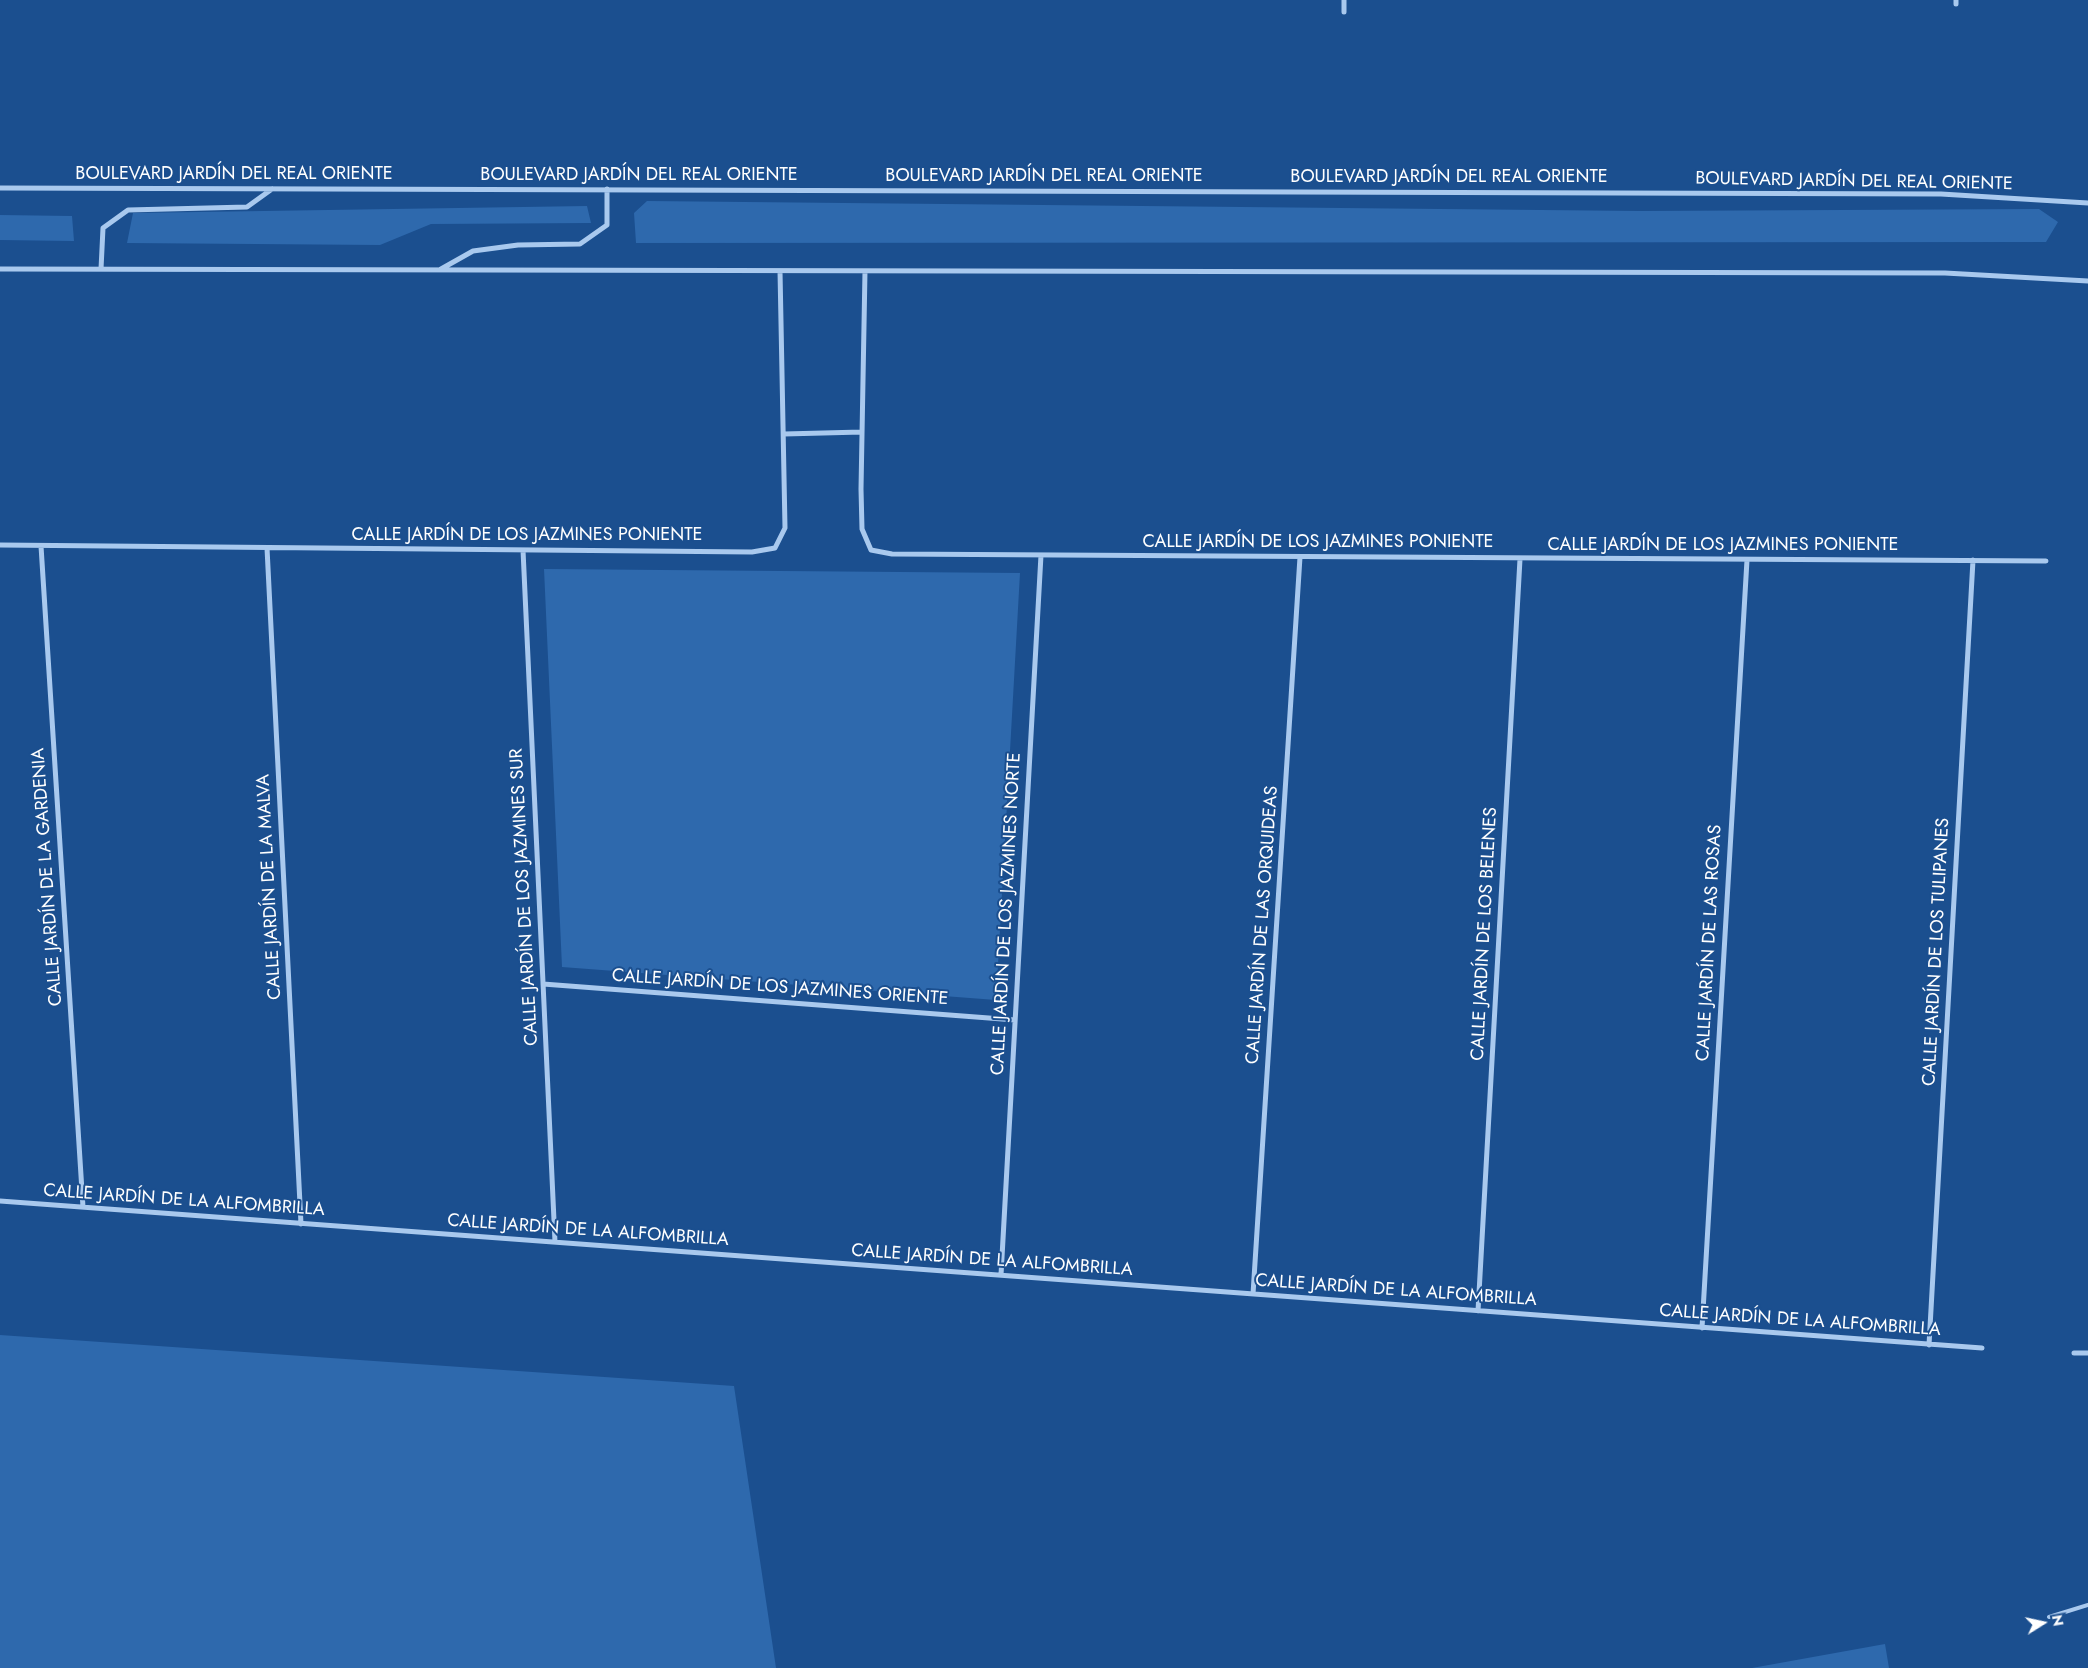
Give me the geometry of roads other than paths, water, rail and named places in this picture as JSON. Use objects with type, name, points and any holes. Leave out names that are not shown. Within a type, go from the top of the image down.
[{"type":"street","points":[[1344,0],[1344,12]]},
{"type":"street","name":"BOULEVARD JARDÍN DEL REAL ORIENTE","points":[[0,188],[1942,194],[2088,203]]},
{"type":"street","points":[[101,269],[103,228],[128,210],[247,206],[272,189]]},
{"type":"street","points":[[441,270],[474,250],[518,245],[580,244],[607,225],[607,189]]},
{"type":"street","points":[[0,269],[1935,273],[2088,281]]},
{"type":"street","name":"CALLE JARDÍN DE LOS JAZMINES PONIENTE","points":[[865,270],[862,529],[871,550],[892,554],[2046,561]]},
{"type":"street","name":"CALLE JARDÍN DE LOS JAZMINES PONIENTE","points":[[0,545],[752,552],[775,548],[785,528],[780,271]]},
{"type":"street","points":[[784,434],[862,432]]},
{"type":"street","name":"CALLE JARDÍN DE LA GARDENIA","points":[[42,546],[82,1207]]},
{"type":"street","name":"CALLE JARDÍN DE LA MALVA","points":[[267,548],[301,1224]]},
{"type":"street","name":"CALLE JARDÍN DE LOS JAZMINES SUR","points":[[523,550],[555,1242]]},
{"type":"street","name":"CALLE JARDÍN DE LOS JAZMINES NORTE","points":[[1001,1275],[1041,555]]},
{"type":"street","name":"CALLE JARDÍN DE LAS ORQUIDEAS","points":[[1253,1294],[1300,557]]},
{"type":"street","name":"CALLE JARDÍN DE LOS BELENES","points":[[1478,1311],[1520,558]]},
{"type":"street","name":"CALLE JARDÍN DE LAS ROSAS","points":[[1702,1328],[1747,560]]},
{"type":"street","name":"CALLE JARDÍN DE LOS TULIPANES","points":[[1929,1345],[1973,560]]},
{"type":"street","name":"CALLE JARDÍN DE LOS JAZMINES ORIENTE","points":[[543,984],[1016,1020]]},
{"type":"street","name":"CALLE JARDÍN DE LA ALFOMBRILLA","points":[[0,1201],[1982,1348]]},
{"type":"street","points":[[2074,1353],[2088,1353]]},
{"type":"lane","points":[[2049,1617],[2088,1604]]}]
